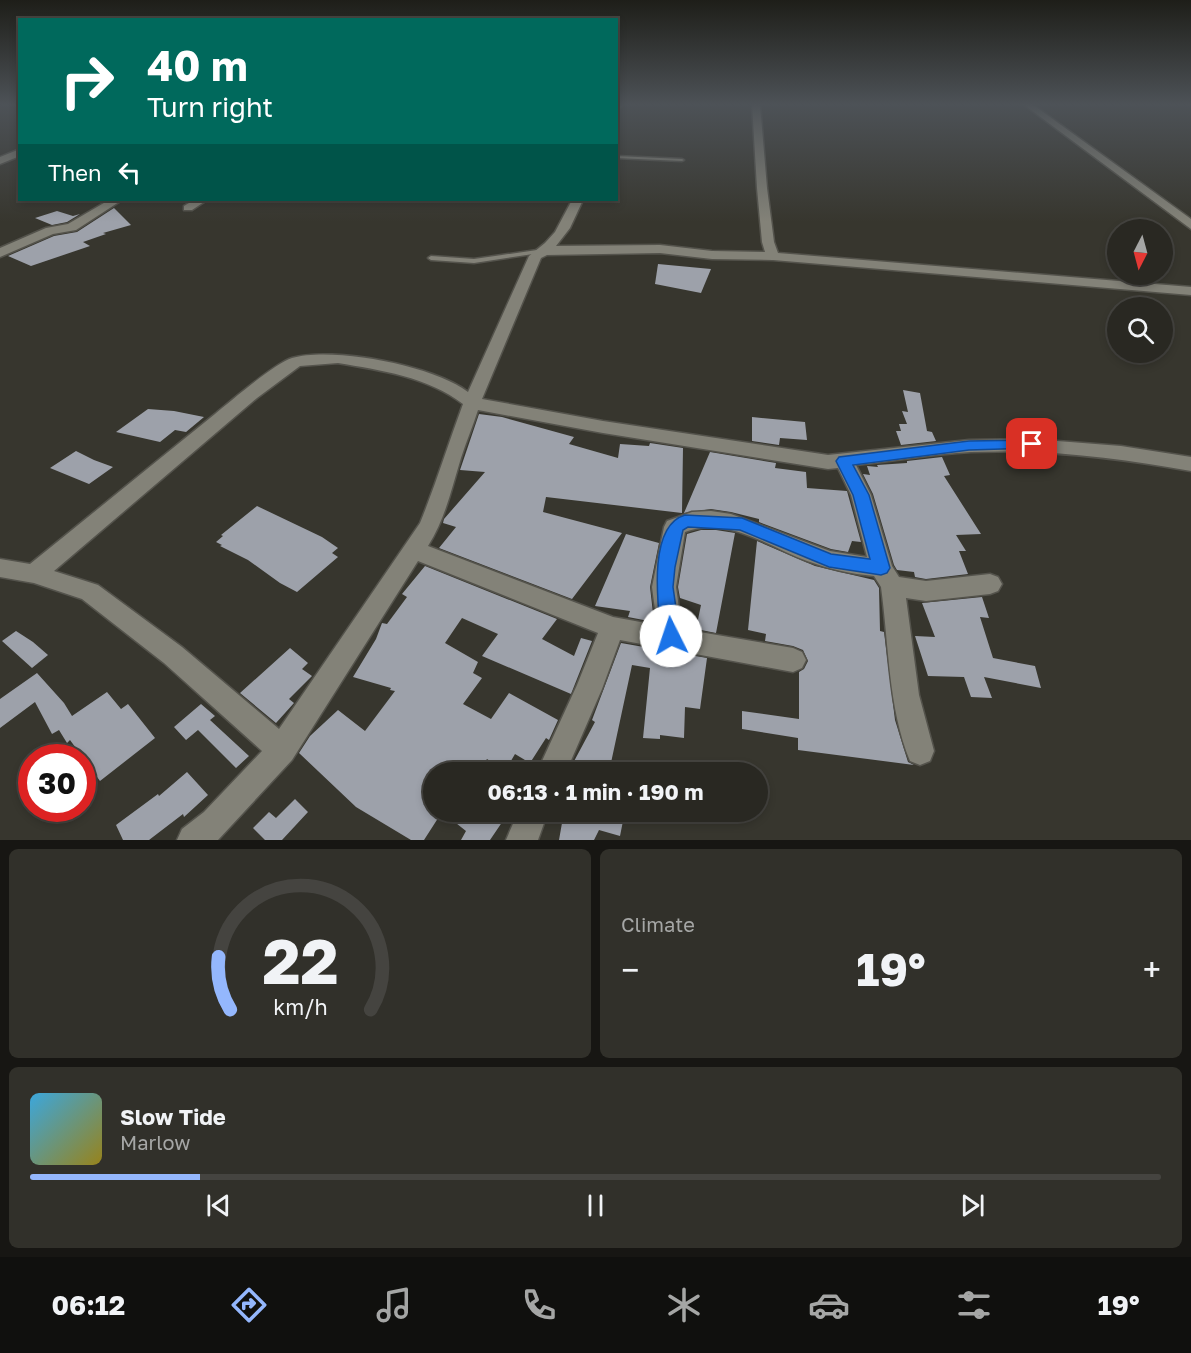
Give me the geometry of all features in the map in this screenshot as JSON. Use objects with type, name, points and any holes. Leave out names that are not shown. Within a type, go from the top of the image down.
[{"type":"street","points":[[759,143],[768,242],[773,256]]},
{"type":"street","points":[[1081,143],[1191,225]]},
{"type":"street","points":[[0,161],[18,153]]},
{"type":"street","points":[[0,253],[50,231],[72,227],[114,201]]},
{"type":"street","points":[[188,208],[199,201]]},
{"type":"street","points":[[193,840],[215,823],[282,750],[415,550],[429,526],[444,489],[451,460],[472,403],[530,264],[535,256],[553,244],[577,201]]},
{"type":"street","points":[[544,251],[610,248],[660,249],[712,255],[773,256],[1191,291]]},
{"type":"street","points":[[34,574],[251,394],[295,362],[338,358],[383,366],[454,389],[472,403],[603,427],[828,462],[969,446],[1032,444],[1121,452],[1191,464]]},
{"type":"street","points":[[844,461],[861,495],[886,577],[899,627],[906,695],[920,751]]},
{"type":"street","points":[[671,636],[664,587],[666,567],[675,527],[685,521],[742,524],[829,560],[926,591],[990,584]]},
{"type":"street","points":[[415,550],[612,627],[793,660]]},
{"type":"street","points":[[0,568],[34,574],[90,592],[173,655],[282,750]]},
{"type":"street","points":[[556,762],[589,689],[612,627]]},
{"type":"street","points":[[522,840],[529,822]]},
{"type":"lane","points":[[618,157],[681,160]]},
{"type":"lane","points":[[431,258],[474,261],[544,251]]},
{"type":"building","points":[[114,208],[131,225],[103,233],[106,234],[83,242],[90,246],[31,266],[8,256],[54,236],[77,232]]},
{"type":"building","points":[[57,211],[73,216],[80,214],[67,222],[52,225],[35,218]]},
{"type":"building","points":[[658,264],[711,269],[701,293],[655,284]]},
{"type":"building","points":[[903,390],[920,393],[927,431],[932,432],[936,441],[901,445],[896,431],[901,431],[899,424],[907,424],[902,411],[908,412]]},
{"type":"building","points":[[148,409],[204,417],[186,432],[175,430],[160,442],[116,432]]},
{"type":"building","points":[[479,414],[502,417],[574,437],[569,444],[618,458],[620,444],[649,446],[650,443],[683,448],[682,513],[546,497],[543,512],[622,533],[572,599],[439,548],[456,527],[443,523],[444,519],[485,472],[460,470]]},
{"type":"building","points":[[752,417],[805,422],[807,440],[780,438],[779,445],[752,441]]},
{"type":"building","points":[[76,451],[113,467],[89,484],[50,468]]},
{"type":"building","points":[[710,452],[776,463],[775,468],[806,472],[807,488],[847,491],[861,542],[852,541],[848,552],[831,549],[759,522],[759,519],[731,512],[711,509],[684,513]]},
{"type":"building","points":[[942,457],[950,475],[944,476],[981,534],[956,535],[966,551],[959,551],[968,574],[926,579],[915,577],[914,572],[897,570],[894,565],[873,494],[863,474],[870,475],[867,466],[878,467],[877,465]]},
{"type":"building","points":[[257,506],[322,537],[338,548],[332,553],[338,557],[297,592],[216,542],[223,536],[221,535]]},
{"type":"building","points":[[701,530],[735,533],[716,633],[696,629],[701,605],[680,598],[678,587],[687,534]]},
{"type":"building","points":[[626,534],[659,543],[650,587],[654,622],[628,617],[630,611],[595,606]]},
{"type":"building","points":[[757,541],[815,566],[874,580],[879,588],[880,631],[884,632],[895,720],[908,762],[914,765],[798,750],[798,738],[742,729],[742,711],[799,719],[799,672],[804,669],[808,661],[803,650],[765,641],[766,634],[748,630]]},
{"type":"building","points":[[425,566],[557,619],[542,639],[574,656],[581,638],[592,641],[571,694],[482,656],[498,634],[462,618],[445,643],[478,662],[473,673],[482,678],[463,704],[491,719],[509,693],[558,720],[549,740],[546,738],[531,762],[515,754],[510,762],[492,762],[487,759],[485,762],[423,762],[423,822],[436,822],[424,840],[411,840],[356,807],[299,753],[310,736],[338,710],[365,731],[395,691],[353,677],[376,639],[382,623],[387,624],[407,597],[402,594]]},
{"type":"building","points":[[982,597],[989,618],[980,617],[993,658],[1035,666],[1041,688],[984,677],[992,698],[971,697],[964,677],[928,676],[915,636],[935,637],[922,603]]},
{"type":"building","points":[[16,631],[48,655],[32,668],[2,641]]},
{"type":"building","points":[[621,643],[707,658],[700,709],[685,707],[684,738],[660,735],[660,739],[643,738],[650,668],[632,665],[611,762],[574,762],[595,722],[592,720]]},
{"type":"building","points":[[290,648],[308,663],[302,669],[312,676],[289,699],[294,703],[276,723],[240,693]]},
{"type":"building","points":[[37,673],[64,703],[72,716],[107,692],[121,709],[128,704],[155,738],[100,781],[96,776],[96,744],[73,744],[70,740],[67,743],[59,730],[52,734],[35,702],[0,728],[0,699]]},
{"type":"building","points":[[201,704],[215,716],[210,720],[249,756],[236,768],[198,730],[186,740],[174,727]]},
{"type":"building","points":[[187,772],[208,795],[184,817],[183,814],[149,840],[123,840],[116,825],[158,794],[159,796]]},
{"type":"building","points":[[295,799],[308,812],[282,840],[265,840],[253,828],[269,812],[276,818]]},
{"type":"building","points":[[455,822],[502,822],[490,840],[461,840],[466,831]]},
{"type":"building","points":[[560,822],[623,822],[620,836],[599,830],[594,840],[559,840]]},
{"type":"route","points":[[671,636],[669,607],[664,587],[666,567],[675,527],[685,521],[727,521],[742,524],[829,560],[881,568],[861,495],[844,461],[885,454],[969,446],[1032,444]]}]
